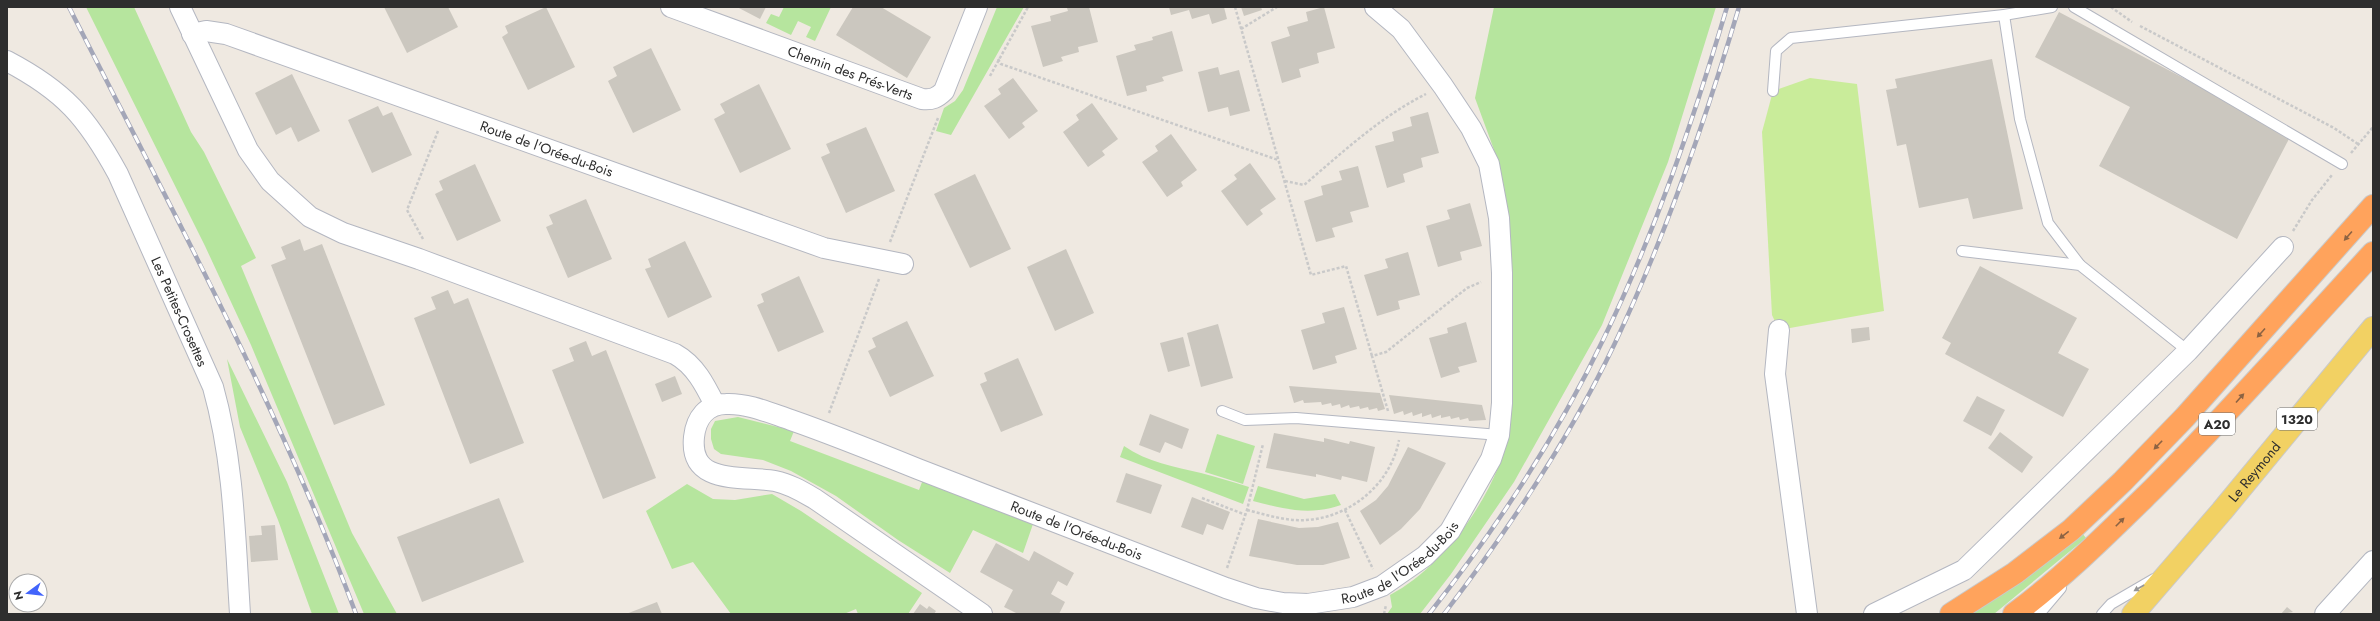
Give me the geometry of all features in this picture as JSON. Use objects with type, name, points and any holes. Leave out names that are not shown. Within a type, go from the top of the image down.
[{"type":"highway","name":"A20","points":[[1951,614],[2021,568],[2071,530],[2122,482],[2191,411],[2373,206]]},
{"type":"highway","name":"A20","points":[[2014,614],[2047,589],[2092,549],[2205,437],[2373,253]]},
{"type":"main road","name":"Le Reymond","points":[[2133,614],[2373,328]]},
{"type":"street","points":[[180,7],[233,120],[258,166],[285,196],[310,217],[343,234],[419,259],[675,354],[694,369],[715,405],[701,416],[694,438],[698,459],[707,470],[720,476],[776,481],[797,489],[816,499],[982,614]]},
{"type":"street","name":"Chemin des Prés-Verts","points":[[671,7],[922,99],[932,100],[939,97],[944,91],[977,7]]},
{"type":"street","name":"Route de l'Orée-du-Bois","points":[[715,405],[738,404],[758,409],[860,445],[1226,588],[1256,598],[1296,604],[1331,602],[1352,597],[1382,586],[1425,556],[1450,531],[1492,459],[1499,435],[1502,403],[1502,273],[1499,218],[1489,164],[1471,128],[1402,29],[1376,7]]},
{"type":"street","name":"Route de l'Orée-du-Bois","points":[[192,34],[206,31],[226,34],[824,248],[882,261],[903,264]]},
{"type":"street","name":"Les Petites-Crosettes","points":[[7,61],[34,75],[64,97],[84,118],[100,142],[118,174],[213,387],[221,417],[232,475],[240,614]]},
{"type":"street","points":[[1874,614],[1964,570],[2188,351],[2283,247]]},
{"type":"street","points":[[1779,330],[1774,374],[1807,614]]},
{"type":"street","points":[[2325,614],[2373,561]]},
{"type":"lane","points":[[1773,91],[1776,51],[1791,38],[2004,15],[2052,7]]},
{"type":"lane","points":[[2074,7],[2342,164]]},
{"type":"lane","points":[[2004,15],[2020,119],[2048,223],[2080,265],[2188,351]]},
{"type":"lane","points":[[1962,251],[2080,265]]},
{"type":"lane","points":[[1222,411],[1245,420],[1296,418],[1499,435]]},
{"type":"lane","points":[[2039,614],[2092,549]]},
{"type":"lane","points":[[2102,614],[2111,604],[2173,568]]},
{"type":"path","points":[[990,76],[1028,7]]},
{"type":"path","points":[[1235,7],[1312,275],[1346,266],[1386,404]]},
{"type":"path","points":[[1241,29],[1277,7]]},
{"type":"path","points":[[2111,7],[2134,23],[2334,128],[2358,144]]},
{"type":"path","points":[[998,59],[1001,64],[1278,160]]},
{"type":"path","points":[[1285,181],[1304,185],[1357,140],[1401,106],[1443,86]]},
{"type":"path","points":[[882,261],[937,121]]},
{"type":"path","points":[[2283,247],[2312,200],[2373,127]]},
{"type":"path","points":[[424,241],[407,210],[431,150]]},
{"type":"path","points":[[1372,356],[1386,352],[1466,288],[1502,273]]},
{"type":"path","points":[[830,410],[879,280]]},
{"type":"path","points":[[1247,510],[1295,520],[1312,520],[1345,510],[1368,494],[1381,481],[1398,443]]},
{"type":"path","points":[[1229,565],[1246,515],[1263,444]]},
{"type":"path","points":[[1202,498],[1246,515]]},
{"type":"path","points":[[1345,510],[1376,574]]},
{"type":"green space","points":[[86,7],[134,7],[191,132],[204,152],[256,258],[241,266],[352,533],[397,614],[364,614],[251,345],[205,246]]},
{"type":"green space","points":[[784,7],[831,7],[815,41],[806,37],[811,27],[798,21],[791,35],[766,23],[771,14],[779,17]]},
{"type":"green space","points":[[997,7],[1024,7],[951,135],[936,131],[944,108],[955,101],[963,90]]},
{"type":"green space","points":[[1494,7],[1716,7],[1668,162],[1602,325],[1514,482],[1451,574],[1420,614],[1387,614],[1392,607],[1390,595],[1411,582],[1432,564],[1451,544],[1484,497],[1506,447],[1511,422],[1512,283],[1504,186],[1493,147],[1475,98]]},
{"type":"green space","points":[[1810,78],[1857,84],[1884,311],[1779,330],[1772,315],[1762,132],[1773,91]]},
{"type":"green space","points":[[227,359],[287,482],[339,614],[312,614],[278,520],[240,427]]},
{"type":"green space","points":[[738,417],[794,431],[790,441],[919,490],[924,477],[1033,524],[1023,553],[973,530],[950,573],[898,540],[836,496],[791,471],[763,460],[721,454],[714,449],[711,439],[711,429],[715,421]]},
{"type":"green space","points":[[1217,434],[1255,446],[1243,484],[1205,472]]},
{"type":"green space","points":[[1124,446],[1133,452],[1161,463],[1249,487],[1243,504],[1120,457]]},
{"type":"green space","points":[[687,484],[713,499],[735,500],[772,494],[801,511],[922,593],[908,614],[858,614],[856,609],[844,614],[731,614],[693,562],[672,569],[646,511]]},
{"type":"green space","points":[[1258,486],[1304,499],[1335,494],[1341,505],[1307,511],[1275,507],[1253,501]]},
{"type":"green space","points":[[2082,533],[2086,538],[1994,614],[1971,614],[2019,584]]},
{"type":"building","points":[[384,7],[448,7],[458,27],[407,53]]},
{"type":"building","points":[[546,7],[575,67],[528,90],[502,37],[508,33],[505,26]]},
{"type":"building","points":[[737,7],[766,7],[760,19]]},
{"type":"building","points":[[853,7],[881,7],[931,37],[907,78],[836,35]]},
{"type":"building","points":[[1089,7],[1098,42],[1078,47],[1079,52],[1061,57],[1063,61],[1043,67],[1031,26],[1051,21],[1050,16],[1068,11],[1067,8]]},
{"type":"building","points":[[1169,7],[1224,7],[1227,19],[1212,24],[1209,14],[1192,19],[1189,10],[1171,15]]},
{"type":"building","points":[[1241,7],[1261,7],[1262,10],[1244,16]]},
{"type":"building","points":[[1324,7],[1335,48],[1317,53],[1319,63],[1299,69],[1301,77],[1282,83],[1271,42],[1290,36],[1287,27],[1308,21],[1306,12]]},
{"type":"building","points":[[2059,12],[2291,135],[2237,239],[2099,166],[2130,107],[2035,57]]},
{"type":"building","points":[[1172,31],[1183,71],[1162,77],[1164,81],[1146,86],[1147,91],[1127,96],[1116,56],[1136,50],[1134,45],[1153,40],[1152,37]]},
{"type":"building","points":[[651,48],[681,110],[633,133],[608,81],[617,76],[613,67]]},
{"type":"building","points":[[1992,59],[2023,209],[1973,219],[1968,198],[1919,208],[1906,144],[1897,146],[1886,90],[1897,88],[1895,79]]},
{"type":"building","points":[[1218,67],[1220,75],[1239,70],[1250,111],[1230,116],[1228,107],[1208,112],[1198,72]]},
{"type":"building","points":[[292,74],[320,131],[298,142],[291,127],[276,135],[255,93]]},
{"type":"building","points":[[1013,78],[1038,111],[1022,123],[1025,127],[1009,139],[984,106],[1001,94],[998,89]]},
{"type":"building","points":[[759,84],[791,149],[740,173],[714,119],[725,113],[720,104]]},
{"type":"building","points":[[1092,103],[1118,139],[1102,151],[1105,155],[1088,167],[1063,132],[1079,120],[1076,115]]},
{"type":"building","points":[[378,106],[383,116],[392,112],[412,155],[372,173],[348,120]]},
{"type":"building","points":[[1428,112],[1439,153],[1421,158],[1423,167],[1403,174],[1405,182],[1387,188],[1375,146],[1394,141],[1392,132],[1412,126],[1410,117]]},
{"type":"building","points":[[866,127],[895,191],[846,213],[821,157],[830,153],[826,144]]},
{"type":"building","points":[[1171,134],[1197,170],[1181,182],[1183,186],[1167,197],[1142,162],[1158,151],[1155,146]]},
{"type":"building","points":[[1250,163],[1276,199],[1260,210],[1263,214],[1247,226],[1221,191],[1237,179],[1234,175]]},
{"type":"building","points":[[475,164],[501,221],[457,241],[435,194],[443,190],[439,181]]},
{"type":"building","points":[[1358,166],[1369,207],[1350,212],[1353,222],[1332,228],[1335,237],[1316,242],[1304,201],[1323,195],[1321,186],[1342,180],[1339,171]]},
{"type":"building","points":[[975,174],[1011,249],[970,268],[934,194]]},
{"type":"building","points":[[586,199],[612,259],[568,278],[546,227],[553,224],[549,215]]},
{"type":"building","points":[[1470,203],[1482,246],[1460,252],[1462,260],[1438,267],[1426,226],[1450,219],[1447,210]]},
{"type":"building","points":[[300,239],[304,251],[322,244],[385,405],[334,425],[271,265],[286,259],[281,247]]},
{"type":"building","points":[[685,241],[712,297],[668,318],[645,269],[651,267],[648,259]]},
{"type":"building","points":[[1066,249],[1094,313],[1055,331],[1027,267]]},
{"type":"building","points":[[1408,252],[1420,295],[1398,301],[1400,309],[1377,316],[1364,275],[1388,268],[1385,259]]},
{"type":"building","points":[[1980,266],[2077,318],[2058,353],[2089,369],[2063,417],[1945,354],[1951,343],[1942,338]]},
{"type":"building","points":[[799,276],[824,332],[778,352],[757,305],[764,302],[761,294]]},
{"type":"building","points":[[448,290],[454,304],[468,298],[524,443],[470,464],[414,318],[436,309],[431,297]]},
{"type":"building","points":[[1344,307],[1357,349],[1335,356],[1337,363],[1313,370],[1301,330],[1325,323],[1322,313]]},
{"type":"building","points":[[907,321],[934,376],[890,397],[868,351],[876,347],[872,338]]},
{"type":"building","points":[[1466,322],[1477,362],[1458,367],[1460,372],[1441,378],[1429,338],[1448,333],[1447,328]]},
{"type":"building","points":[[1218,324],[1233,378],[1201,387],[1187,333]]},
{"type":"building","points":[[1869,327],[1870,340],[1852,343],[1851,329]]},
{"type":"building","points":[[1183,337],[1190,366],[1168,372],[1160,343]]},
{"type":"building","points":[[586,341],[592,356],[606,350],[656,478],[603,499],[552,370],[574,361],[569,348]]},
{"type":"building","points":[[1018,358],[1043,415],[1001,432],[980,384],[987,381],[984,373]]},
{"type":"building","points":[[675,376],[682,394],[662,402],[655,384]]},
{"type":"building","points":[[1289,386],[1380,393],[1385,409],[1378,411],[1377,408],[1369,410],[1368,407],[1360,409],[1359,406],[1350,408],[1349,405],[1341,408],[1340,404],[1332,406],[1331,403],[1322,405],[1321,402],[1304,403],[1303,400],[1294,403]]},
{"type":"building","points":[[1389,395],[1482,405],[1486,420],[1469,421],[1468,418],[1460,420],[1459,417],[1451,419],[1450,416],[1441,418],[1441,415],[1432,418],[1431,414],[1422,417],[1422,413],[1413,416],[1412,412],[1404,415],[1403,411],[1394,414]]},
{"type":"building","points":[[1977,396],[2005,410],[1991,436],[1963,421]]},
{"type":"building","points":[[1150,414],[1189,429],[1182,449],[1165,442],[1160,453],[1139,445]]},
{"type":"building","points":[[2000,432],[2033,457],[2022,473],[1988,448]]},
{"type":"building","points":[[1274,433],[1324,442],[1324,438],[1349,444],[1350,441],[1375,447],[1367,482],[1342,476],[1341,480],[1316,474],[1316,477],[1266,468]]},
{"type":"building","points":[[1408,447],[1446,463],[1420,509],[1401,529],[1380,545],[1360,511],[1376,500],[1388,486]]},
{"type":"building","points":[[1126,473],[1162,485],[1151,514],[1116,502]]},
{"type":"building","points":[[1192,497],[1230,512],[1223,530],[1207,524],[1203,535],[1181,527]]},
{"type":"building","points":[[499,498],[524,562],[422,602],[397,537]]},
{"type":"building","points":[[1258,519],[1299,528],[1318,527],[1338,522],[1350,558],[1323,565],[1297,565],[1249,556]]},
{"type":"building","points":[[275,525],[278,560],[251,562],[249,536],[262,535],[261,526]]},
{"type":"building","points":[[996,543],[1029,561],[1034,551],[1074,573],[1067,586],[1058,581],[1051,594],[1065,602],[1059,614],[1018,614],[1004,607],[1013,590],[980,572]]},
{"type":"building","points":[[657,602],[662,614],[626,614]]},
{"type":"building","points":[[920,604],[927,609],[929,606],[936,611],[934,614],[913,614]]},
{"type":"building","points":[[2287,607],[2293,612],[2281,614]]},
{"type":"railway","points":[[69,7],[184,232],[258,382],[325,536],[356,614]]},
{"type":"railway","points":[[1429,614],[1478,549],[1524,482],[1565,412],[1603,340],[1640,259],[1672,176],[1701,92],[1727,7]]},
{"type":"railway","points":[[1444,614],[1492,549],[1537,483],[1578,414],[1615,343],[1634,302],[1668,220],[1698,135],[1739,7]]}]
